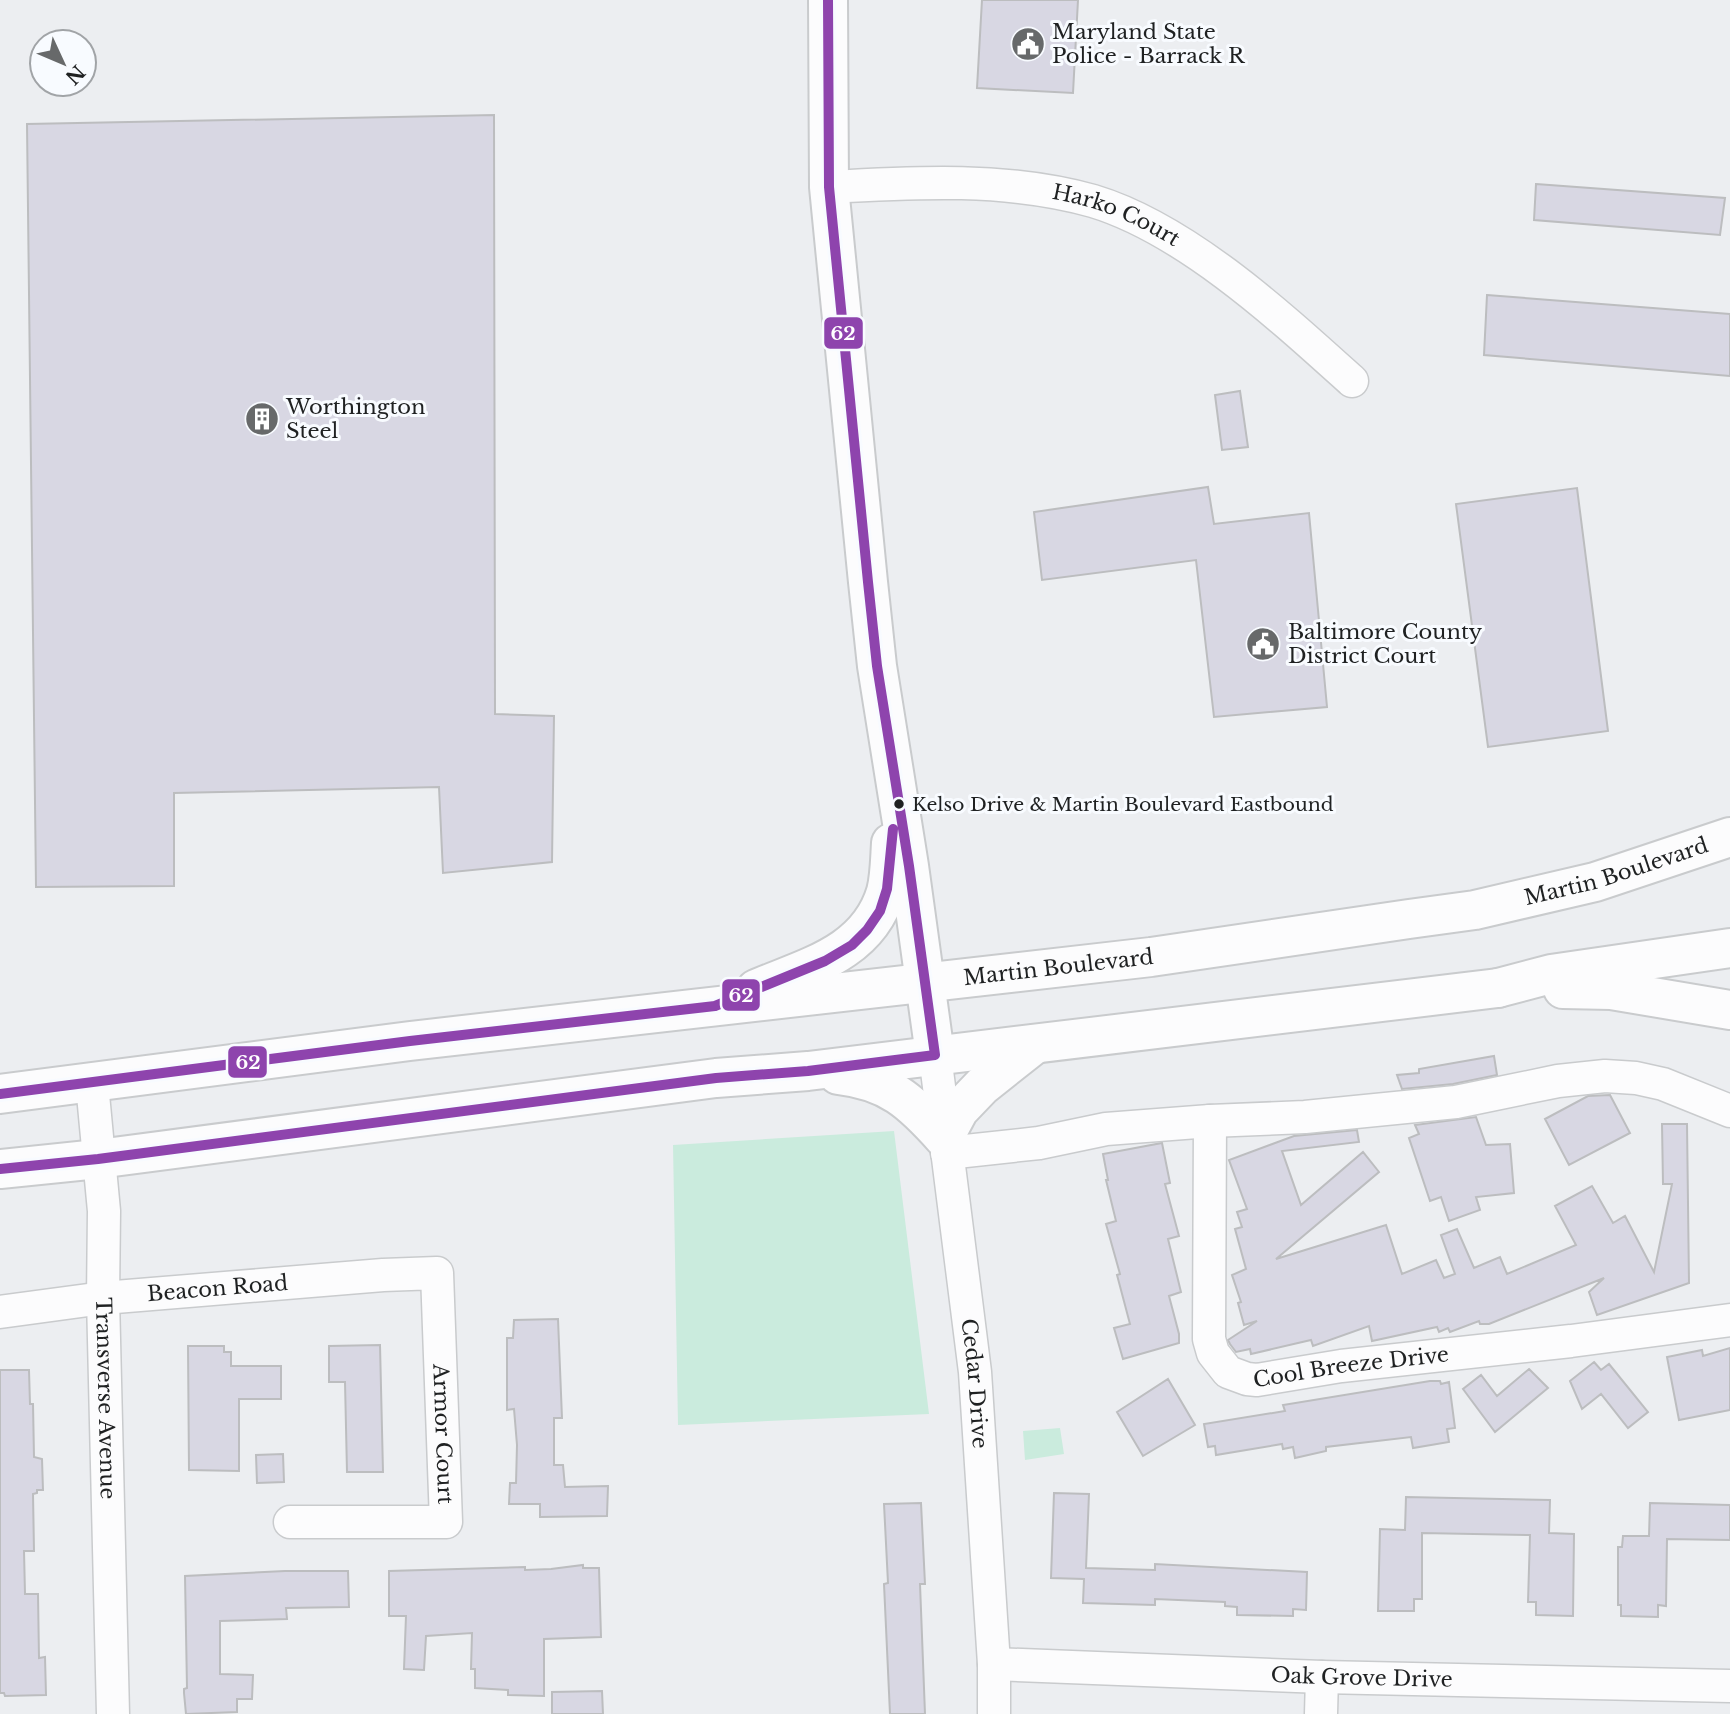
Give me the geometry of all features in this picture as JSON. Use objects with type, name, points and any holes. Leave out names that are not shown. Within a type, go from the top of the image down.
[{"type":"main road","points":[[828,0],[829,187],[871,610],[935,1055]]},
{"type":"main road","points":[[715,1006],[825,961],[852,945],[867,930],[880,911],[887,889],[896,789]]},
{"type":"main road","name":"Martin Boulevard","points":[[0,1094],[410,1041],[1151,957],[1475,910],[1595,881],[1730,838]]},
{"type":"main road","points":[[0,1169],[98,1159],[716,1078],[808,1071],[1498,988],[1551,974],[1730,948]]},
{"type":"main road","points":[[1498,988],[1611,990],[1730,1010]]},
{"type":"main road","points":[[946,1145],[959,1110],[982,1086],[1035,1044]]},
{"type":"main road","points":[[808,1071],[858,1077],[902,1096],[921,1112],[946,1145]]},
{"type":"street","name":"Harko Court","points":[[829,187],[907,182],[968,184],[1033,189],[1093,202],[1131,217],[1194,252],[1268,306],[1352,381]]},
{"type":"street","name":"Cedar Drive","points":[[935,1055],[975,1372],[994,1664],[993,1714]]},
{"type":"street","points":[[946,1145],[1039,1143],[1107,1129],[1361,1113],[1456,1102],[1558,1082],[1605,1076],[1636,1078],[1663,1084],[1730,1111]]},
{"type":"street","name":"Transverse Avenue","points":[[92,1084],[104,1211],[103,1298],[113,1714]]},
{"type":"street","name":"Cool Breeze Drive","points":[[1210,1121],[1209,1339],[1213,1353],[1221,1364],[1237,1376],[1257,1380],[1340,1366],[1730,1320]]},
{"type":"street","name":"Beacon Road","points":[[0,1312],[103,1298],[437,1273]]},
{"type":"street","name":"Armor Court","points":[[290,1522],[446,1522],[437,1273]]},
{"type":"street","name":"Oak Grove Drive","points":[[994,1664],[1322,1677],[1730,1686]]},
{"type":"street","points":[[1321,1714],[1322,1677]]},
{"type":"green space","points":[[894,1131],[929,1414],[678,1425],[673,1145]]},
{"type":"green space","points":[[1060,1428],[1064,1454],[1025,1460],[1023,1431]]},
{"type":"building","name":"Maryland State Police - Barrack R","points":[[982,0],[1078,0],[1073,93],[977,88]]},
{"type":"building","name":"Worthington Steel","points":[[494,115],[495,714],[554,716],[552,862],[443,873],[439,787],[174,793],[174,886],[36,887],[27,124]]},
{"type":"building","points":[[1536,184],[1725,198],[1720,235],[1534,220]]},
{"type":"building","points":[[1487,295],[1730,314],[1730,376],[1484,355]]},
{"type":"building","points":[[1240,391],[1248,447],[1222,450],[1215,395]]},
{"type":"building","name":"Baltimore County District Court","points":[[1208,487],[1214,524],[1309,513],[1327,707],[1214,717],[1196,560],[1042,580],[1034,512]]},
{"type":"building","points":[[1577,488],[1608,731],[1488,747],[1456,504]]},
{"type":"building","points":[[1494,1056],[1497,1075],[1453,1084],[1402,1089],[1397,1075],[1419,1073],[1419,1069]]},
{"type":"building","points":[[1610,1095],[1630,1133],[1569,1165],[1545,1119],[1588,1096]]},
{"type":"building","points":[[1476,1117],[1486,1145],[1510,1144],[1514,1193],[1476,1197],[1480,1210],[1449,1221],[1441,1197],[1430,1201],[1409,1138],[1419,1134],[1415,1125]]},
{"type":"building","points":[[1662,1124],[1687,1124],[1689,1283],[1597,1315],[1589,1292],[1604,1278],[1489,1324],[1480,1324],[1479,1321],[1450,1332],[1448,1328],[1439,1332],[1437,1327],[1372,1341],[1369,1326],[1313,1346],[1311,1340],[1251,1354],[1250,1349],[1236,1352],[1230,1344],[1228,1340],[1257,1321],[1244,1325],[1238,1303],[1241,1302],[1232,1275],[1246,1269],[1235,1229],[1242,1227],[1237,1212],[1247,1209],[1229,1160],[1294,1136],[1357,1130],[1359,1142],[1282,1151],[1301,1205],[1363,1152],[1379,1172],[1276,1259],[1386,1225],[1402,1274],[1436,1260],[1444,1278],[1455,1274],[1441,1235],[1457,1229],[1474,1268],[1500,1257],[1507,1274],[1576,1245],[1555,1206],[1592,1186],[1613,1223],[1625,1216],[1654,1272],[1672,1184],[1663,1184]]},
{"type":"building","points":[[1162,1143],[1170,1183],[1165,1184],[1179,1236],[1168,1239],[1181,1292],[1169,1296],[1179,1343],[1123,1359],[1114,1328],[1130,1324],[1106,1224],[1116,1221],[1103,1154]]},
{"type":"building","points":[[558,1319],[562,1418],[554,1418],[554,1465],[563,1465],[565,1487],[608,1486],[607,1516],[540,1517],[540,1504],[509,1504],[510,1483],[516,1483],[517,1445],[514,1409],[507,1410],[507,1338],[513,1338],[514,1320]]},
{"type":"building","points":[[380,1345],[383,1472],[347,1472],[345,1382],[329,1382],[329,1346]]},
{"type":"building","points":[[188,1346],[224,1346],[224,1352],[231,1352],[231,1366],[281,1366],[281,1399],[239,1399],[239,1471],[189,1470]]},
{"type":"building","points":[[1730,1348],[1730,1410],[1679,1420],[1667,1357],[1702,1350],[1703,1356]]},
{"type":"building","points":[[1594,1362],[1601,1370],[1609,1364],[1648,1412],[1628,1428],[1601,1394],[1582,1409],[1570,1381]]},
{"type":"building","points":[[1529,1369],[1548,1388],[1495,1432],[1463,1389],[1481,1375],[1497,1396]]},
{"type":"building","points":[[0,1370],[29,1370],[34,1457],[42,1459],[43,1490],[37,1490],[37,1493],[33,1494],[34,1551],[24,1551],[25,1594],[38,1594],[39,1658],[45,1657],[46,1695],[5,1696],[0,1693]]},
{"type":"building","points":[[1168,1379],[1195,1425],[1143,1456],[1117,1412]]},
{"type":"building","points":[[1440,1381],[1441,1384],[1449,1382],[1455,1428],[1447,1429],[1449,1442],[1413,1448],[1411,1437],[1326,1447],[1326,1451],[1295,1458],[1293,1447],[1283,1449],[1282,1444],[1216,1455],[1215,1446],[1208,1447],[1204,1424],[1285,1411],[1283,1405]]},
{"type":"building","points":[[283,1454],[284,1482],[257,1483],[256,1455]]},
{"type":"building","points":[[1054,1493],[1089,1494],[1086,1568],[1155,1570],[1155,1564],[1307,1572],[1306,1610],[1293,1609],[1293,1616],[1237,1615],[1237,1607],[1225,1606],[1225,1602],[1155,1599],[1155,1605],[1083,1603],[1084,1579],[1051,1578]]},
{"type":"building","points":[[1406,1497],[1550,1500],[1549,1533],[1574,1534],[1573,1616],[1536,1615],[1536,1602],[1528,1602],[1530,1535],[1422,1533],[1422,1599],[1414,1599],[1414,1611],[1378,1611],[1380,1529],[1405,1530]]},
{"type":"building","points":[[921,1503],[925,1584],[920,1584],[925,1714],[890,1714],[884,1584],[888,1583],[884,1504]]},
{"type":"building","points":[[1650,1503],[1730,1505],[1730,1540],[1667,1539],[1666,1606],[1658,1605],[1658,1617],[1621,1616],[1621,1605],[1618,1605],[1618,1547],[1622,1547],[1623,1536],[1649,1536]]},
{"type":"building","points":[[583,1565],[583,1568],[599,1568],[601,1637],[544,1639],[544,1696],[508,1695],[508,1690],[475,1688],[475,1669],[471,1669],[472,1633],[426,1636],[424,1670],[404,1669],[406,1616],[389,1616],[389,1571],[525,1567],[525,1570]]},
{"type":"building","points":[[348,1571],[349,1607],[286,1608],[287,1619],[220,1621],[220,1674],[253,1675],[252,1699],[237,1699],[237,1712],[186,1714],[185,1576]]},
{"type":"building","points":[[602,1691],[603,1714],[552,1714],[552,1692]]},
{"type":"transit line","name":"62","points":[[0,1169],[98,1159],[716,1078],[808,1071],[935,1055],[909,866],[877,666],[868,582],[829,187],[828,0]]},
{"type":"transit line","name":"62","points":[[0,1094],[410,1041],[715,1006],[825,961],[852,945],[880,911],[887,889],[893,829]]},
{"type":"place","name":"Maryland State Police - Barrack R","points":[[1028,44]]},
{"type":"place","name":"Worthington Steel","points":[[262,419]]},
{"type":"place","name":"Baltimore County District Court","points":[[1263,644]]},
{"type":"place","name":"Kelso Drive & Martin Boulevard Eastbound","points":[[899,804]]}]
